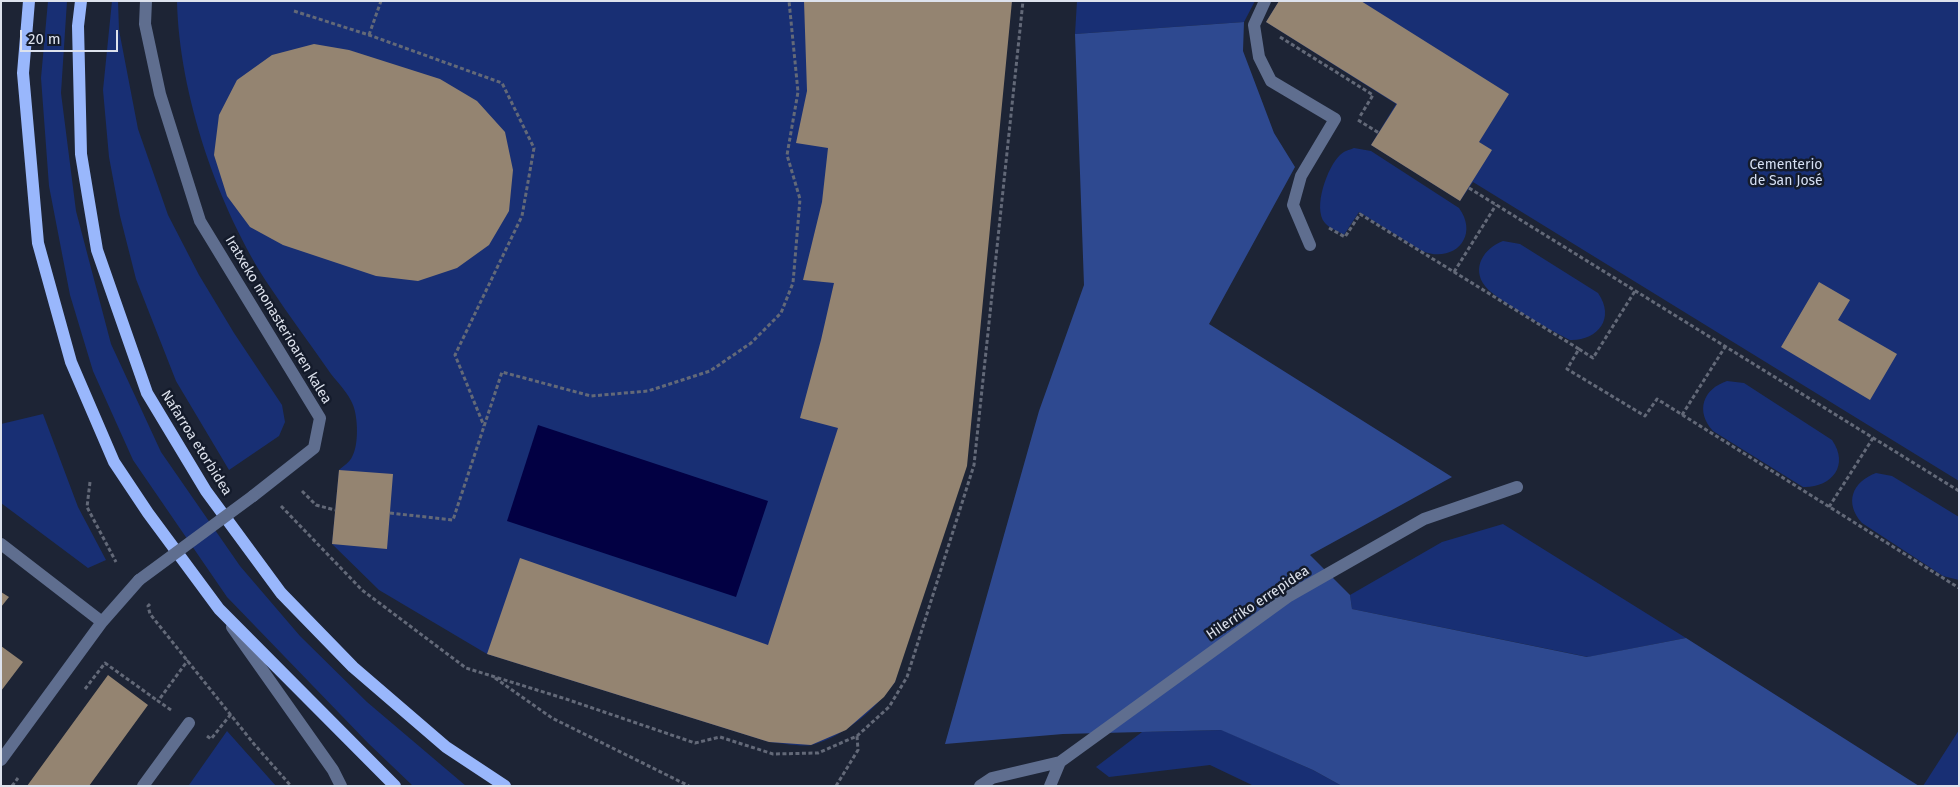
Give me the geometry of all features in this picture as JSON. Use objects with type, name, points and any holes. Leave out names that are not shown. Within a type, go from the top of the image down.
[{"type":"main road","points":[[29,1],[23,73],[38,243],[70,362],[114,462],[148,513],[219,609],[395,786]]},
{"type":"main road","name":"Nafarroa etorbidea","points":[[81,1],[78,26],[82,164],[97,250],[147,393],[206,491],[282,593],[354,667],[446,747],[505,786]]},
{"type":"street","name":"Iratxeko monasterioaren kalea","points":[[1,760],[102,622],[139,580],[253,496],[314,448],[320,418],[200,221],[160,94],[145,24],[146,1]]},
{"type":"street","points":[[1265,1],[1254,24],[1259,57],[1271,81],[1335,119],[1301,176],[1293,205],[1310,246]]},
{"type":"street","name":"Hilerriko errepidea","points":[[980,786],[992,778],[1060,762],[1288,596],[1424,520],[1517,487]]},
{"type":"street","points":[[1,544],[102,622]]},
{"type":"street","points":[[219,609],[334,770],[341,786]]},
{"type":"street","points":[[143,786],[189,723]]},
{"type":"street","points":[[1050,786],[1060,762]]},
{"type":"path","points":[[369,35],[381,1]]},
{"type":"path","points":[[390,513],[453,520],[502,372],[591,396],[648,392],[710,371],[751,343],[781,313],[793,283],[800,199],[786,155],[798,92],[789,1]]},
{"type":"path","points":[[281,506],[362,590],[466,668],[566,699],[695,743],[720,737],[773,754],[818,753],[857,736],[889,707],[907,677],[974,464],[1023,1]]},
{"type":"path","points":[[294,11],[369,35],[502,83],[534,148],[522,216],[455,355],[484,426]]},
{"type":"path","points":[[1358,120],[1379,133]]},
{"type":"path","points":[[1469,188],[1959,491]]},
{"type":"path","points":[[1454,272],[1496,205]]},
{"type":"path","points":[[1322,224],[1345,237],[1360,214],[1593,358],[1635,291]]},
{"type":"path","points":[[1682,415],[1725,347]]},
{"type":"path","points":[[1579,349],[1567,369],[1645,416],[1657,399],[1959,588]]},
{"type":"path","points":[[1829,506],[1872,438]]},
{"type":"path","points":[[90,482],[87,507],[116,562]]},
{"type":"path","points":[[302,491],[316,505],[335,510]]},
{"type":"path","points":[[153,600],[148,606],[150,614],[254,744],[291,786]]},
{"type":"path","points":[[82,693],[105,662],[158,701]]},
{"type":"path","points":[[493,676],[552,718],[690,786]]},
{"type":"path","points":[[836,786],[858,750],[857,736]]},
{"type":"path","points":[[12,786],[24,770]]},
{"type":"green space","points":[[48,1],[67,1],[61,93],[76,211],[111,344],[161,452],[240,566],[300,636],[367,702],[466,786],[413,786],[368,743],[227,597],[133,460],[93,371],[70,295],[49,186],[41,78]]},
{"type":"green space","points":[[112,1],[118,1],[119,30],[138,129],[168,215],[199,275],[234,333],[282,405],[285,422],[279,436],[229,470],[176,381],[136,279],[120,216],[109,157],[103,90]]},
{"type":"green space","points":[[177,1],[1012,1],[895,682],[879,702],[848,728],[824,741],[812,745],[769,742],[487,654],[379,590],[332,544],[339,470],[351,459],[356,446],[357,424],[355,410],[346,393],[270,287],[251,256],[218,187],[205,150],[185,74],[179,37]]},
{"type":"green space","points":[[1077,1],[1255,1],[1244,22],[1075,34]]},
{"type":"green space","name":"Cementerio de San José","points":[[1279,1],[1959,1],[1959,481],[1473,182],[1460,201],[1371,145],[1396,104],[1266,22]]},
{"type":"green space","points":[[1354,148],[1371,151],[1459,208],[1465,219],[1466,229],[1465,238],[1460,245],[1453,251],[1444,254],[1422,251],[1359,212],[1344,235],[1327,225],[1321,216],[1320,208],[1323,188],[1335,160],[1340,155]]},
{"type":"green space","points":[[1503,241],[1520,244],[1598,293],[1605,311],[1601,327],[1588,337],[1570,340],[1524,314],[1490,291],[1481,279],[1480,266],[1482,259],[1490,248]]},
{"type":"green space","points":[[1727,381],[1744,383],[1832,440],[1839,458],[1835,474],[1822,484],[1803,487],[1713,431],[1704,416],[1704,402],[1712,389]]},
{"type":"green space","points":[[43,414],[78,507],[106,560],[88,568],[1,503],[1,424]]},
{"type":"green space","points":[[1876,473],[1892,476],[1959,517],[1959,580],[1943,576],[1862,523],[1853,508],[1853,494],[1861,482]]},
{"type":"green space","points":[[1503,524],[1686,638],[1588,657],[1352,609],[1350,595],[1442,542]]},
{"type":"green space","points":[[1222,730],[1313,770],[1342,786],[1254,786],[1210,765],[1109,777],[1096,767],[1142,732]]},
{"type":"green space","points":[[1959,730],[1959,785],[1923,786]]},
{"type":"green space","points":[[227,731],[276,786],[189,785]]},
{"type":"shaded area","points":[[1244,22],[1243,51],[1274,133],[1295,167],[1209,324],[1452,477],[1310,555],[1350,595],[1352,609],[1587,657],[1686,638],[1919,786],[1342,786],[1313,770],[1221,730],[1063,734],[945,744],[1039,411],[1084,285],[1075,34]]},
{"type":"shaded area","points":[[538,425],[768,501],[736,597],[507,521]]},
{"type":"building","points":[[804,1],[1012,1],[967,466],[895,682],[884,697],[846,730],[811,745],[769,742],[487,654],[520,558],[768,645],[838,428],[800,418],[834,283],[803,280],[822,202],[828,148],[796,143],[807,91]]},
{"type":"building","points":[[1279,1],[1361,1],[1509,94],[1479,142],[1492,150],[1460,201],[1371,145],[1397,104],[1266,22]]},
{"type":"building","points":[[314,44],[349,50],[440,79],[477,101],[505,132],[513,170],[509,211],[489,245],[457,268],[418,281],[376,276],[283,245],[250,227],[227,196],[214,155],[219,115],[237,80],[272,55]]},
{"type":"building","points":[[1819,282],[1850,300],[1838,320],[1897,354],[1870,400],[1781,347]]},
{"type":"building","points":[[339,470],[393,474],[387,549],[332,544]]},
{"type":"building","points":[[1,592],[9,597],[1,607]]},
{"type":"building","points":[[1,646],[23,662],[1,691]]},
{"type":"building","points":[[108,675],[148,705],[89,786],[27,786]]}]
